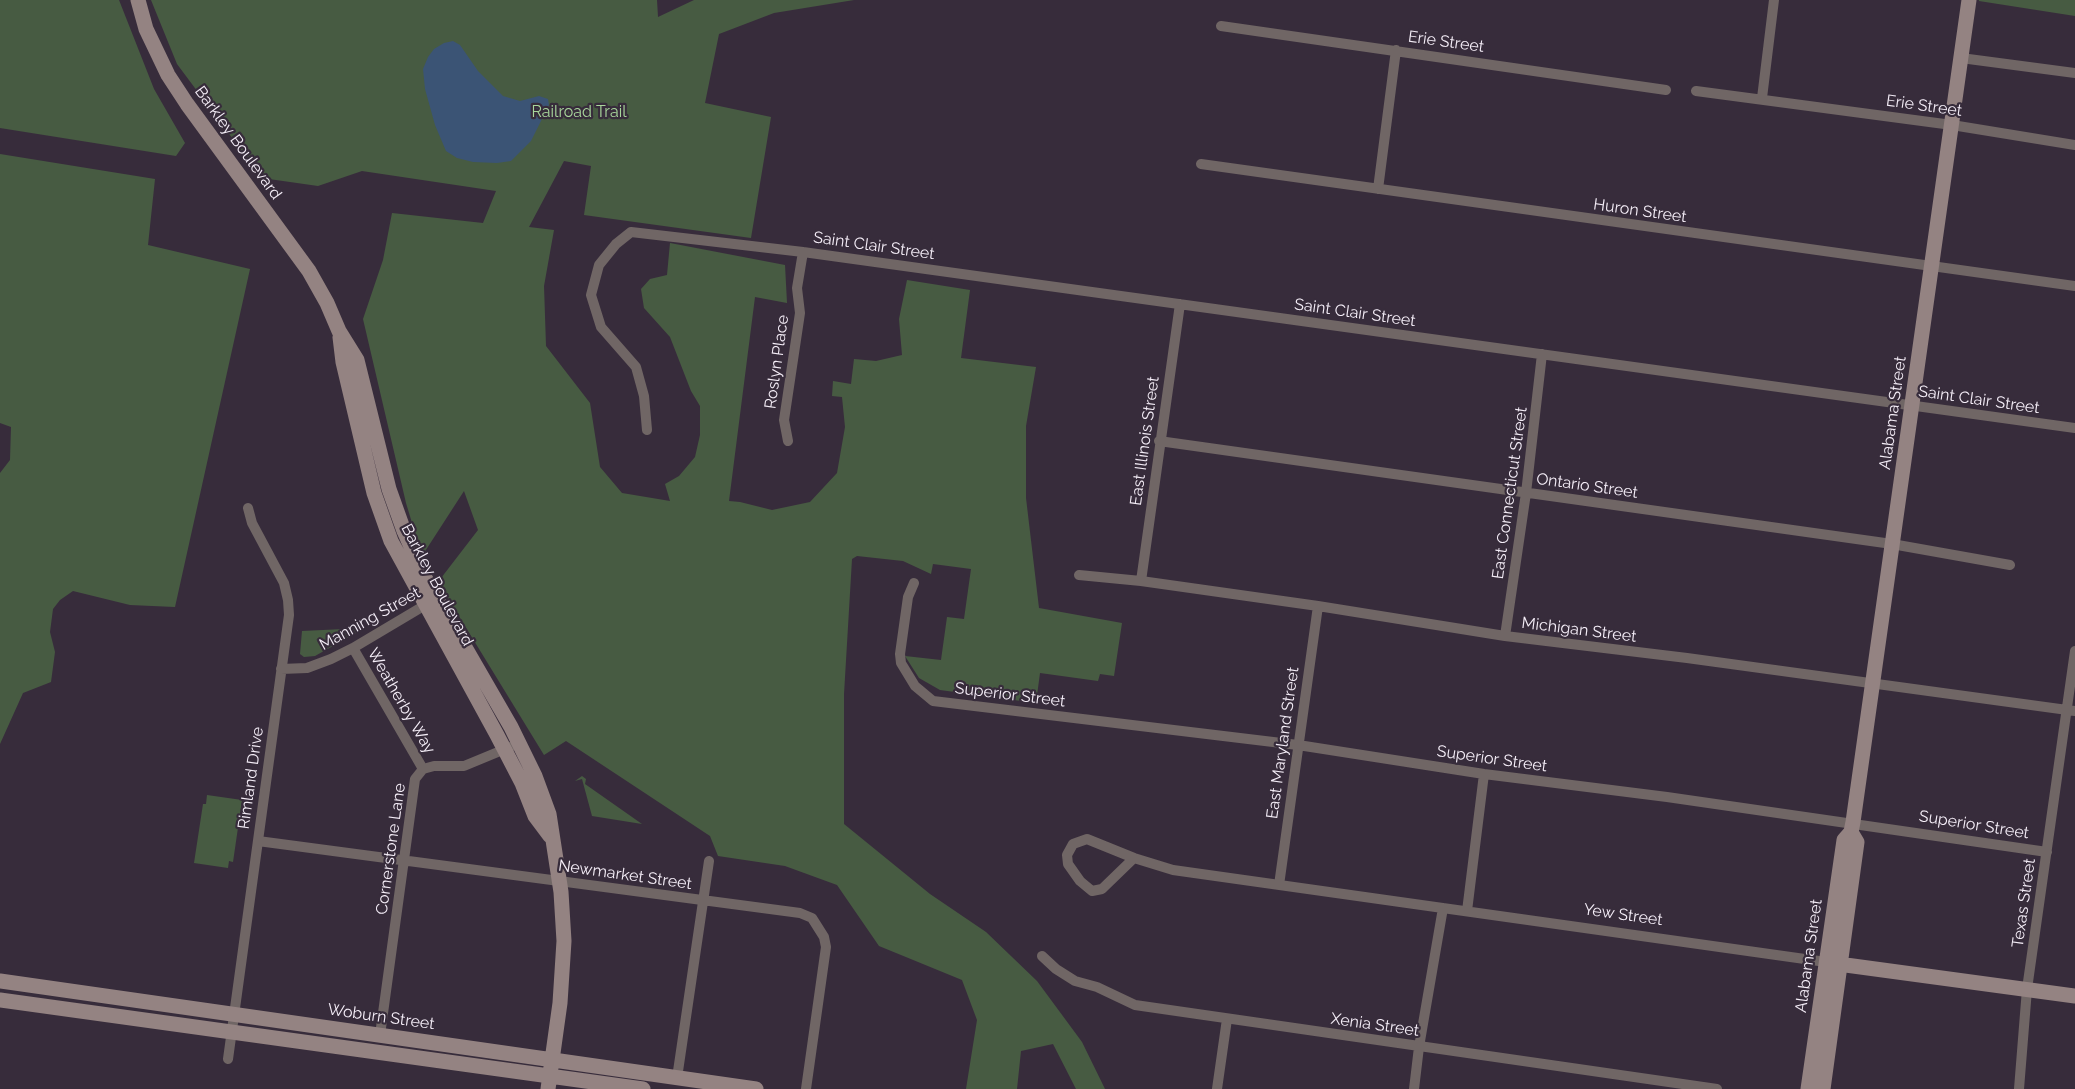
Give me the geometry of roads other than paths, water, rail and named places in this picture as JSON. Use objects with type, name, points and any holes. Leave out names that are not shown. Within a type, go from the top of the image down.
[{"type":"main road","name":"Barkley Boulevard","points":[[138,0],[146,29],[168,75],[309,271],[327,303],[339,331],[342,362],[374,493],[391,541],[519,743],[535,776],[549,814],[560,881],[564,957],[549,1083]]},
{"type":"main road","name":"Alabama Street","points":[[1822,1089],[1844,840],[1852,827],[1970,0]]},
{"type":"main road","name":"Barkley Boulevard","points":[[431,601],[522,783],[535,816],[551,837]]},
{"type":"main road","name":"Alabama Street","points":[[1808,1089],[1833,963]]},
{"type":"main road","name":"Yew Street","points":[[1833,963],[2075,996]]},
{"type":"main road","name":"Woburn Street","points":[[0,981],[756,1089]]},
{"type":"main road","points":[[0,1000],[231,1032],[549,1083],[643,1089]]},
{"type":"street","points":[[1762,98],[1774,0]]},
{"type":"street","name":"Erie Street","points":[[1221,26],[1666,90]]},
{"type":"street","points":[[1378,189],[1396,50]]},
{"type":"street","points":[[1961,58],[2075,73]]},
{"type":"street","name":"Erie Street","points":[[1696,91],[1952,125],[2075,145]]},
{"type":"street","name":"Huron Street","points":[[1201,164],[2075,286]]},
{"type":"street","name":"Saint Clair Street","points":[[647,430],[644,396],[636,367],[601,327],[591,295],[600,265],[616,244],[631,232],[803,252],[2075,428]]},
{"type":"street","name":"Roslyn Place","points":[[788,441],[784,420],[800,313],[797,288],[803,252]]},
{"type":"street","name":"East Illinois Street","points":[[1141,582],[1180,304]]},
{"type":"street","name":"East Connecticut Street","points":[[1505,636],[1526,493],[1542,354]]},
{"type":"street","name":"Ontario Street","points":[[1159,441],[1892,544],[2010,565]]},
{"type":"street","name":"Rimland Drive","points":[[228,1059],[289,615],[284,583],[252,523],[248,508]]},
{"type":"street","name":"Michigan Street","points":[[1079,575],[1318,606],[1505,636],[2071,710]]},
{"type":"street","name":"Superior Street","points":[[914,583],[908,597],[900,654],[901,663],[915,686],[933,700],[1298,745],[1852,827],[2047,852]]},
{"type":"street","name":"Manning Street","points":[[281,669],[307,668],[353,648],[431,601]]},
{"type":"street","name":"East Maryland Street","points":[[1279,885],[1318,606]]},
{"type":"street","name":"Weatherby Way","points":[[353,648],[423,769]]},
{"type":"street","name":"Texas Street","points":[[2019,1089],[2027,989],[2071,710],[2075,651]]},
{"type":"street","name":"Cornerstone Lane","points":[[380,1035],[415,779],[423,769],[434,766],[464,766],[519,743]]},
{"type":"street","points":[[1467,911],[1484,774]]},
{"type":"street","points":[[1087,839],[1134,858],[1102,889],[1092,891],[1068,864],[1067,855],[1073,844],[1087,839]]},
{"type":"street","name":"Newmarket Street","points":[[258,841],[800,913],[812,918],[825,937],[826,947],[806,1089]]},
{"type":"street","name":"Yew Street","points":[[1134,858],[1167,868],[1279,885],[1833,963]]},
{"type":"street","points":[[677,1078],[709,861]]},
{"type":"street","points":[[1414,1089],[1443,908]]},
{"type":"street","name":"Xenia Street","points":[[1042,956],[1056,969],[1075,981],[1097,987],[1135,1005],[1717,1089]]},
{"type":"street","points":[[1217,1089],[1227,1019]]},
{"type":"water","points":[[453,41],[460,45],[478,71],[503,96],[520,101],[539,96],[548,99],[549,105],[531,141],[511,161],[473,162],[457,158],[446,151],[435,125],[425,89],[423,69],[434,49]]},
{"type":"park label","name":"Railroad Trail","points":[[579,112]]}]
